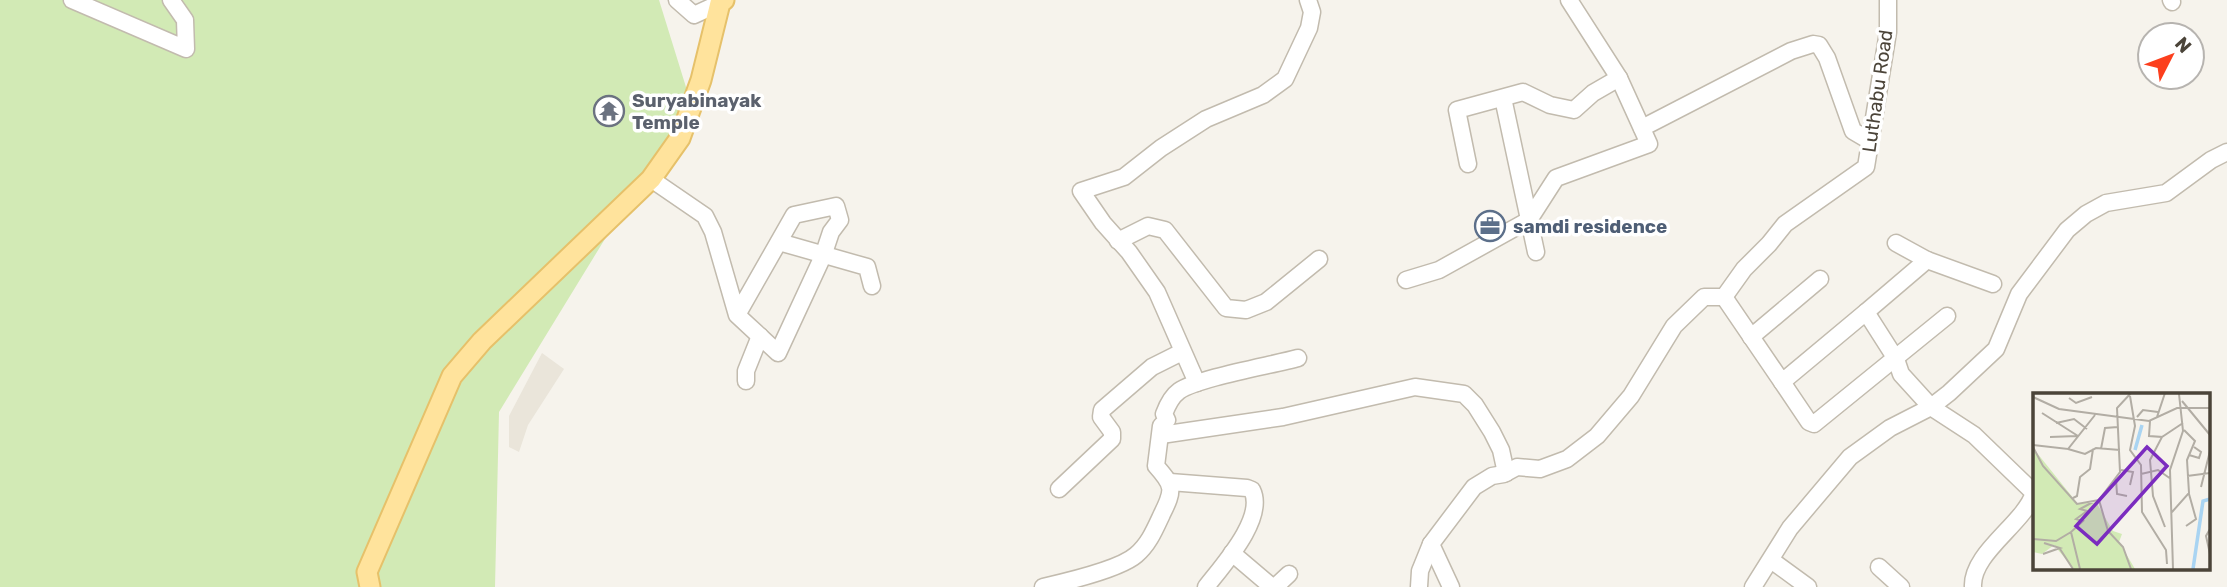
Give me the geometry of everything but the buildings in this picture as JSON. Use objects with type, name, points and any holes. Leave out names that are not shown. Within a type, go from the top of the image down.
[{"type":"main road","points":[[370,587],[367,572],[452,376],[481,341],[651,179],[680,138],[701,80],[722,1]]},
{"type":"street","points":[[72,0],[186,49],[186,20],[171,0]]},
{"type":"street","points":[[677,0],[694,15],[722,1]]},
{"type":"street","points":[[1197,383],[1157,292],[1081,191],[1124,177],[1161,148],[1206,119],[1263,95],[1285,79],[1309,28],[1312,12],[1308,0]]},
{"type":"street","points":[[1406,280],[1439,270],[1529,220],[1556,178],[1649,144],[1619,78],[1569,0]]},
{"type":"street","name":"Luthabu Road","points":[[1724,296],[1744,269],[1785,224],[1866,167],[1888,32],[1888,0]]},
{"type":"street","points":[[1642,128],[1791,51],[1813,44],[1819,45],[1827,58],[1853,131],[1870,141]]},
{"type":"street","points":[[1468,164],[1457,110],[1523,92],[1550,105],[1574,110],[1593,93],[1619,78]]},
{"type":"street","points":[[1503,97],[1536,252]]},
{"type":"street","points":[[1753,587],[1807,505],[1850,457],[1890,428],[1931,407],[1996,349],[2019,295],[2067,230],[2086,214],[2106,203],[2166,193],[2211,160],[2227,152]]},
{"type":"street","points":[[651,179],[705,216],[713,232],[737,315],[778,353],[823,256],[831,232],[840,220],[836,206],[794,215],[737,315]]},
{"type":"street","points":[[1118,241],[1148,226],[1165,230],[1226,308],[1246,310],[1266,302],[1319,258]]},
{"type":"street","points":[[779,242],[867,267],[872,286]]},
{"type":"street","points":[[1896,243],[1927,260],[1993,284]]},
{"type":"street","points":[[1782,382],[1927,260]]},
{"type":"street","points":[[1751,337],[1819,279]]},
{"type":"street","points":[[1419,587],[1420,571],[1432,544],[1474,487],[1492,476],[1517,467],[1540,469],[1567,459],[1597,436],[1631,396],[1674,326],[1704,297],[1724,296],[1809,422],[1814,424],[1947,316]]},
{"type":"street","points":[[1866,312],[1896,359],[1901,374],[1931,407],[1975,435],[2033,492]]},
{"type":"street","points":[[746,381],[746,371],[760,336]]},
{"type":"street","points":[[1059,489],[1112,439],[1112,432],[1101,417],[1102,411],[1152,367],[1182,352]]},
{"type":"street","points":[[1043,587],[1094,581],[1134,557],[1150,539],[1171,495],[1170,482],[1156,467],[1161,426],[1167,420],[1164,414],[1179,391],[1197,383],[1298,358]]},
{"type":"street","points":[[1161,435],[1283,417],[1415,387],[1464,394],[1475,405],[1492,432],[1501,450],[1506,473]]},
{"type":"street","points":[[1170,482],[1252,490],[1256,498],[1240,544],[1206,587]]},
{"type":"street","points":[[1973,587],[1972,578],[1988,551],[2030,505],[2033,496]]},
{"type":"street","points":[[1432,544],[1451,587]]},
{"type":"street","points":[[1232,553],[1273,587],[1289,573]]},
{"type":"street","points":[[1770,560],[1808,587]]},
{"type":"street","points":[[1879,567],[1900,587]]},
{"type":"shaded area","points":[[542,353],[564,369],[528,425],[519,452],[509,447],[509,416]]},
{"type":"green space","points":[[0,0],[659,0],[690,100],[499,412],[495,587],[0,587]]},
{"type":"place","name":"Suryabinayak Temple","points":[[609,111]]},
{"type":"place","name":"samdi residence","points":[[1490,226]]}]
